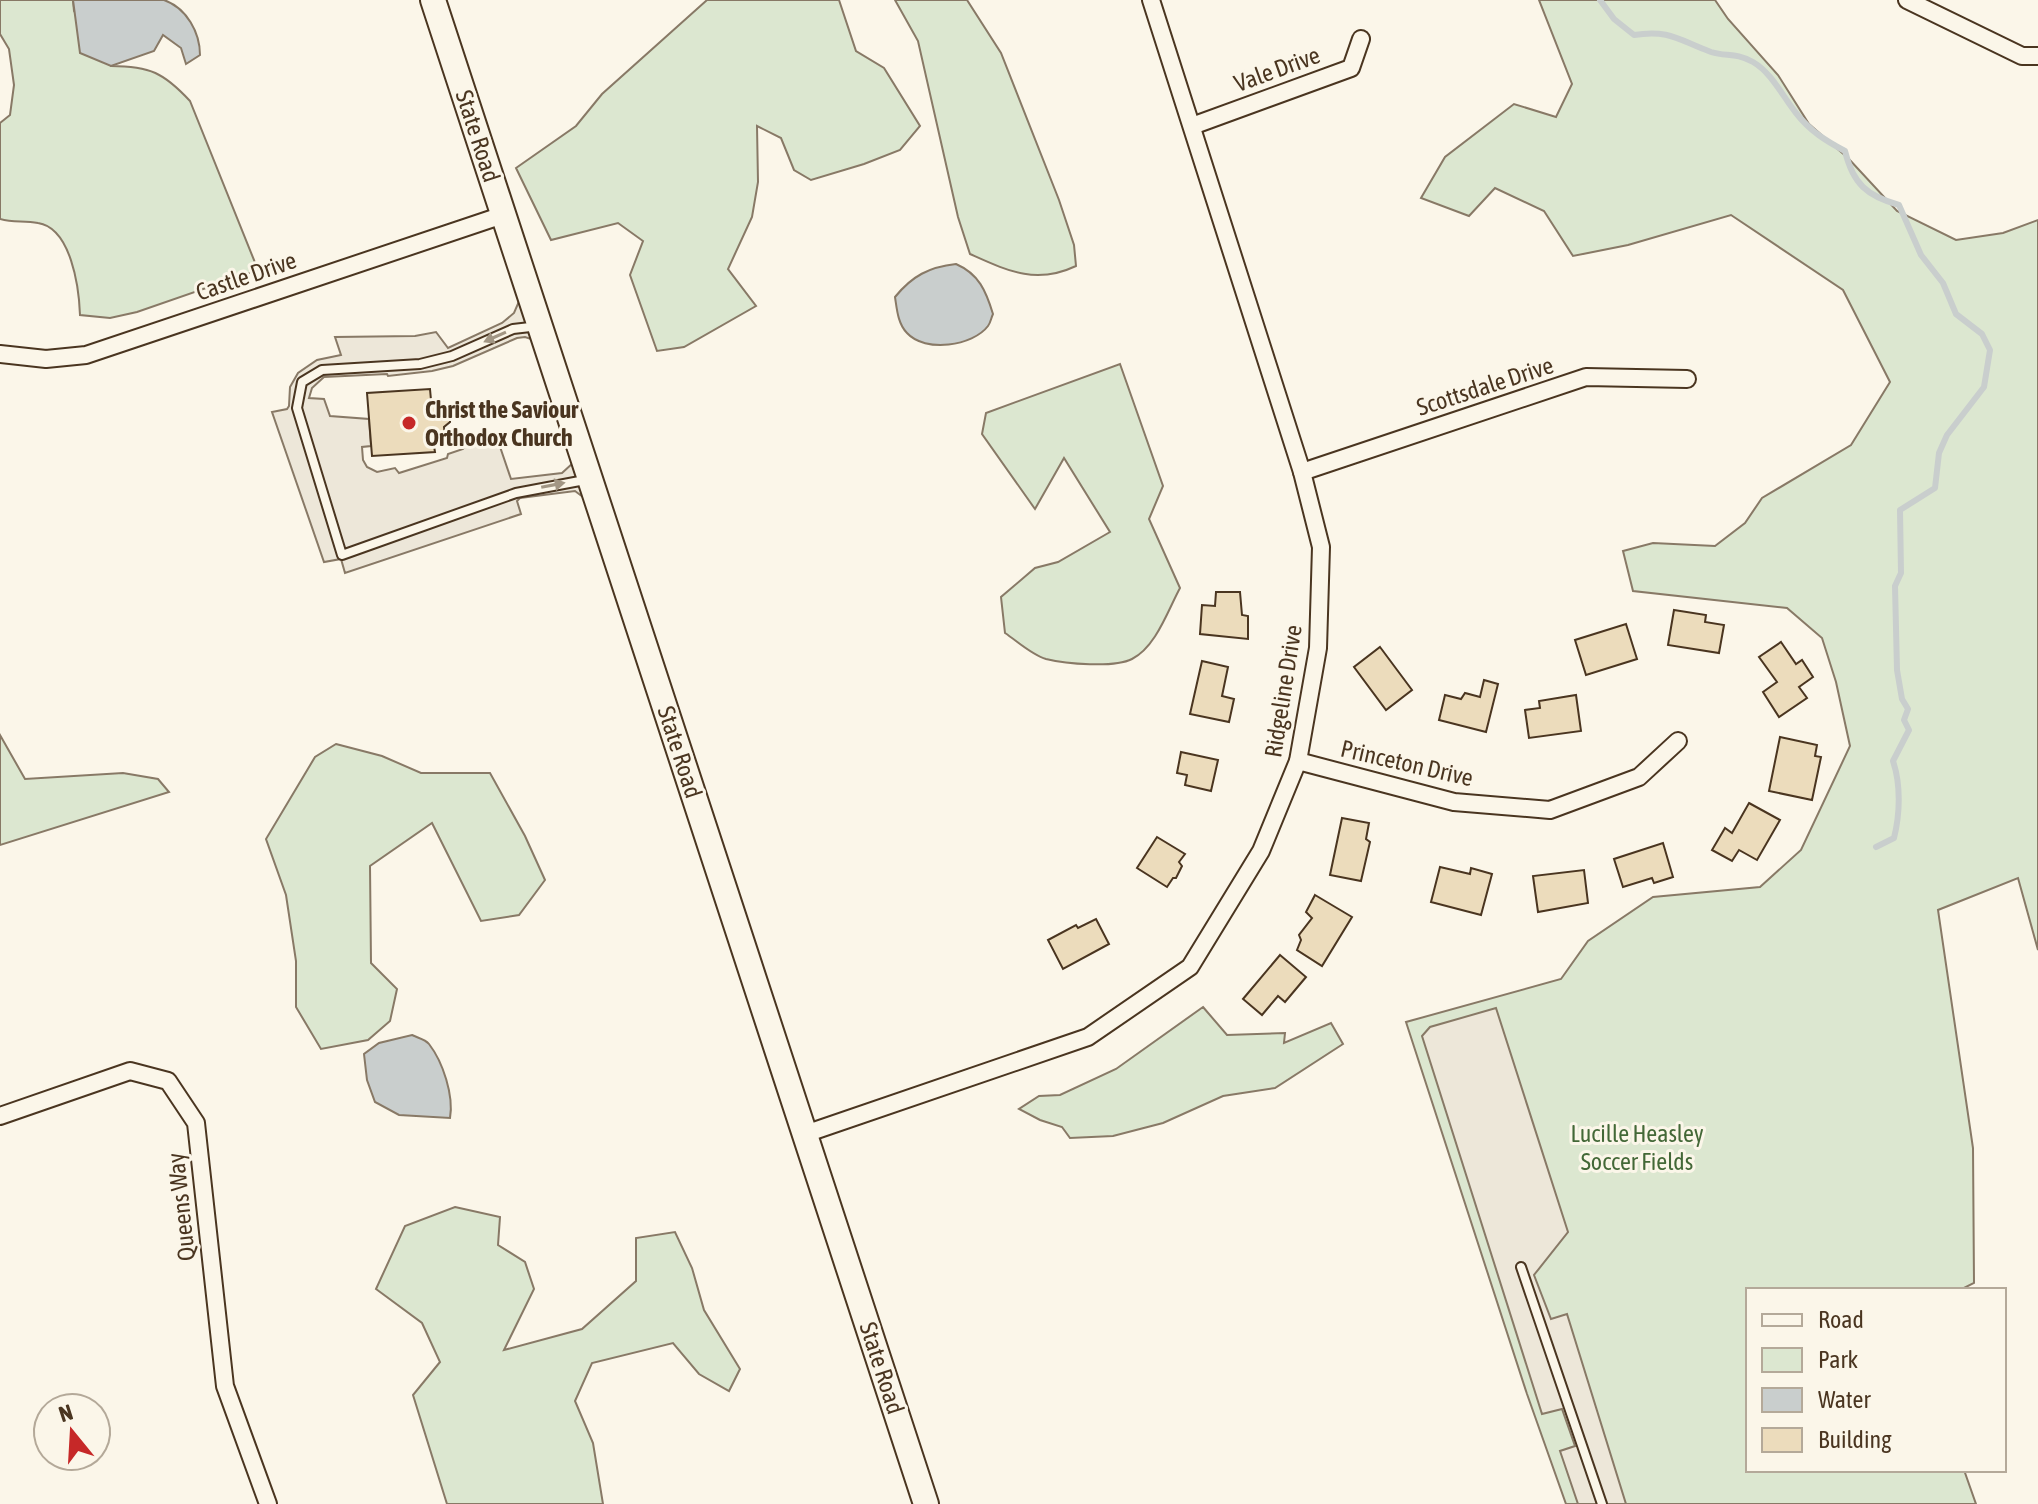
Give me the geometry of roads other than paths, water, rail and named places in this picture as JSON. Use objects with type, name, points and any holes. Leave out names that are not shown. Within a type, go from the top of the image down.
[{"type":"main road","name":"State Road","points":[[433,0],[926,1504]]},
{"type":"street","name":"Ridgeline Drive","points":[[805,1134],[1088,1037],[1190,967],[1261,851],[1298,761],[1318,648],[1321,547],[1302,472],[1151,0]]},
{"type":"street","points":[[1907,0],[2022,56],[2038,56]]},
{"type":"street","name":"Vale Drive","points":[[1192,126],[1351,68],[1361,39]]},
{"type":"street","name":"Castle Drive","points":[[0,354],[46,359],[86,355],[503,215]]},
{"type":"street","name":"Scottsdale Drive","points":[[1302,472],[1586,377],[1687,379]]},
{"type":"street","name":"Princeton Drive","points":[[1298,761],[1454,802],[1550,810],[1639,777],[1678,741]]},
{"type":"street","name":"Queens Way","points":[[0,1116],[130,1071],[168,1081],[196,1123],[225,1386],[268,1504]]},
{"type":"lane","points":[[540,326],[513,329],[452,356],[420,364],[322,370],[302,382],[297,408],[342,555],[516,493],[590,479]]},
{"type":"lane","points":[[1521,1267],[1602,1504]]},
{"type":"water","points":[[73,0],[164,0],[179,9],[191,22],[198,38],[200,55],[186,64],[181,48],[163,35],[154,51],[111,66],[80,53]]},
{"type":"water","points":[[956,264],[976,278],[984,291],[993,314],[989,324],[981,333],[961,342],[937,345],[915,339],[902,325],[895,297],[922,274],[937,267]]},
{"type":"water","points":[[412,1035],[427,1042],[439,1060],[449,1090],[450,1118],[399,1115],[375,1102],[367,1080],[364,1054],[379,1043]]},
{"type":"waterway","points":[[1600,0],[1614,19],[1634,35],[1666,35],[1711,52],[1741,57],[1760,67],[1807,125],[1845,151],[1852,172],[1863,187],[1899,205],[1921,255],[1943,283],[1956,314],[1982,334],[1990,350],[1984,387],[1947,435],[1939,453],[1935,488],[1900,510],[1901,573],[1895,586],[1897,670],[1902,699],[1908,709],[1904,720],[1909,730],[1893,761],[1899,800],[1894,838],[1876,847]]},
{"type":"place","name":"Christ the Saviour Orthodox Church","points":[[409,423]]},
{"type":"park label","name":"Lucille Heasley Soccer Fields","points":[[1637,1147]]}]
